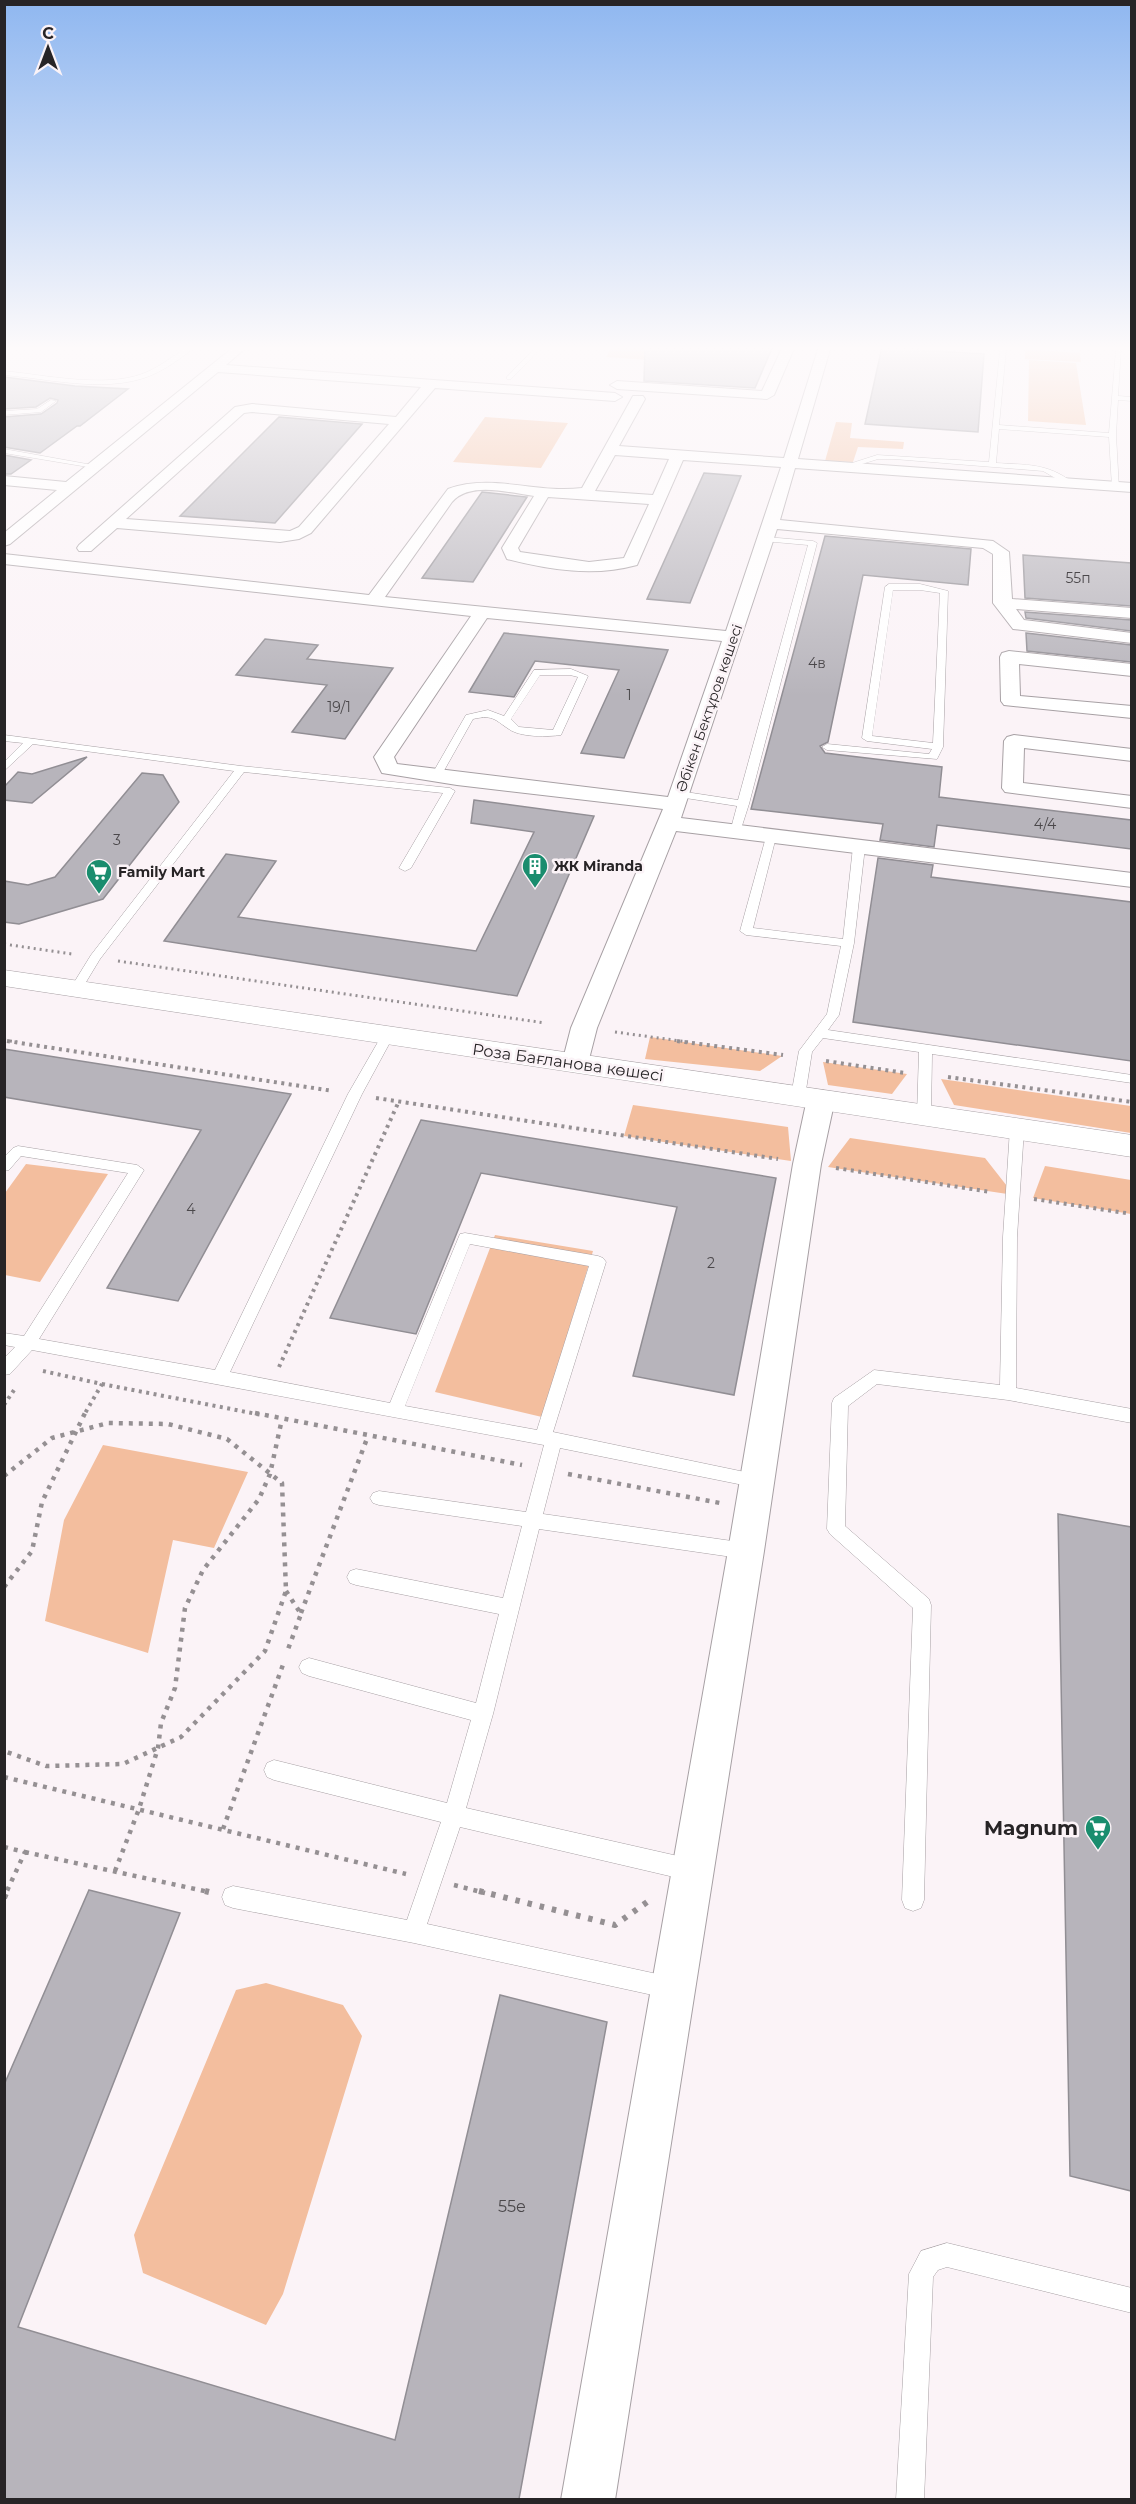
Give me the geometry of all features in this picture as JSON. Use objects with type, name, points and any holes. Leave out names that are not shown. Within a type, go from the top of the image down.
[{"type":"street","points":[[4,541],[98,463]]},
{"type":"street","points":[[85,548],[181,463]]},
{"type":"street","points":[[114,523],[280,537],[293,536],[305,530],[363,463]]},
{"type":"street","points":[[579,494],[587,492],[591,487],[603,463]]},
{"type":"street","points":[[544,492],[510,548],[513,556],[535,561],[618,566],[630,561],[675,463]]},
{"type":"street","name":"Әбікен Бектұров көшесі","points":[[575,1063],[584,1028],[674,807],[734,637],[790,463]]},
{"type":"street","points":[[800,463],[1124,488]]},
{"type":"street","points":[[4,480],[68,487]]},
{"type":"street","points":[[374,601],[453,492],[466,488],[486,488],[658,500]]},
{"type":"street","points":[[769,532],[987,544],[1001,552],[1002,603],[1007,614],[1019,625],[1131,638]]},
{"type":"street","points":[[4,560],[374,601],[734,637]]},
{"type":"street","points":[[1002,603],[1131,613]]},
{"type":"street","points":[[482,612],[384,757],[389,768],[447,782],[674,807],[735,832],[1131,880]]},
{"type":"street","points":[[1131,670],[1009,657],[1011,700],[1131,712]]},
{"type":"street","points":[[1131,755],[1014,741],[1012,788],[1131,802]]},
{"type":"street","name":"Роза Бағланова көшесі","points":[[4,978],[1131,1146]]},
{"type":"street","points":[[588,2499],[752,1514],[807,1164],[810,1098]]},
{"type":"lane","points":[[74,463],[94,466]]},
{"type":"lane","points":[[849,467],[861,463]]},
{"type":"lane","points":[[973,463],[1044,470],[1055,473],[1069,484]]},
{"type":"lane","points":[[1118,463],[1124,488]]},
{"type":"lane","points":[[735,832],[813,543],[769,532]]},
{"type":"lane","points":[[827,747],[933,757],[938,747],[944,591],[920,587],[889,587],[867,738],[938,747]]},
{"type":"lane","points":[[405,868],[447,782],[470,717],[488,713],[506,720],[516,729],[556,733],[583,676],[571,672],[537,672],[506,720]]},
{"type":"lane","points":[[4,738],[241,769],[447,782]]},
{"type":"lane","points":[[4,768],[31,741]]},
{"type":"lane","points":[[76,989],[95,958],[241,769]]},
{"type":"lane","points":[[674,807],[744,804]]},
{"type":"lane","points":[[771,837],[746,931],[848,943]]},
{"type":"lane","points":[[810,1098],[804,1059],[806,1051],[833,1015],[848,943],[860,847]]},
{"type":"lane","points":[[819,1033],[1131,1079]]},
{"type":"lane","points":[[220,1377],[355,1094],[388,1035]]},
{"type":"lane","points":[[924,1115],[926,1049]]},
{"type":"lane","points":[[1008,1393],[1010,1259],[1017,1129]]},
{"type":"lane","points":[[4,1166],[18,1151],[137,1170],[28,1344],[4,1369]]},
{"type":"lane","points":[[395,1411],[465,1238],[598,1262],[549,1438],[545,1470],[483,1714],[454,1815],[414,1932]]},
{"type":"lane","points":[[4,1340],[220,1377],[549,1438],[752,1514]]},
{"type":"lane","points":[[913,1900],[922,1605],[836,1529],[840,1403],[874,1377],[1008,1393],[1131,1416]]},
{"type":"lane","points":[[379,1498],[531,1520],[752,1514]]},
{"type":"lane","points":[[356,1577],[511,1608]]},
{"type":"lane","points":[[309,1666],[483,1714]]},
{"type":"lane","points":[[274,1770],[454,1815],[693,1870]]},
{"type":"lane","points":[[233,1897],[414,1932],[673,1988]]},
{"type":"lane","points":[[910,2499],[921,2274],[930,2260],[947,2255],[1131,2301]]},
{"type":"path","points":[[4,945],[545,1023]]},
{"type":"path","points":[[615,1032],[1131,1102]]},
{"type":"path","points":[[4,1040],[1131,1214]]},
{"type":"path","points":[[270,1387],[399,1101]]},
{"type":"path","points":[[38,1370],[281,1420],[545,1470],[752,1514]]},
{"type":"path","points":[[4,1587],[32,1551],[42,1502],[75,1431],[102,1384]]},
{"type":"path","points":[[115,1871],[139,1809],[158,1748],[161,1723],[175,1688],[185,1608],[202,1570],[259,1499],[270,1474],[281,1420],[295,1391]]},
{"type":"path","points":[[4,1476],[52,1438],[108,1423],[168,1424],[227,1439],[282,1483],[286,1591],[265,1651],[181,1737],[123,1764],[46,1766],[4,1751]]},
{"type":"path","points":[[223,1829],[368,1436]]},
{"type":"path","points":[[286,1591],[301,1614]]},
{"type":"path","points":[[4,1777],[615,1925],[693,1870]]},
{"type":"path","points":[[4,1847],[233,1897]]},
{"type":"path","points":[[4,1898],[25,1852]]},
{"type":"shaded area","points":[[466,463],[544,463],[541,468]]},
{"type":"shaded area","points":[[650,1037],[782,1056],[760,1071],[645,1059]]},
{"type":"shaded area","points":[[823,1062],[907,1074],[892,1094],[828,1085]]},
{"type":"shaded area","points":[[941,1079],[1131,1106],[1131,1133],[954,1105]]},
{"type":"shaded area","points":[[633,1105],[788,1127],[791,1161],[624,1136]]},
{"type":"shaded area","points":[[850,1138],[985,1158],[1014,1195],[828,1167]]},
{"type":"shaded area","points":[[26,1164],[108,1174],[40,1282],[5,1275],[5,1193]]},
{"type":"shaded area","points":[[1045,1166],[1131,1180],[1131,1214],[1033,1198]]},
{"type":"shaded area","points":[[495,1235],[593,1251],[542,1417],[435,1392]]},
{"type":"shaded area","points":[[103,1445],[248,1472],[214,1548],[173,1540],[148,1653],[45,1621],[64,1520]]},
{"type":"shaded area","points":[[266,1983],[343,2005],[362,2036],[283,2294],[266,2325],[143,2273],[134,2235],[236,1990]]},
{"type":"building","points":[[4,463],[27,463],[11,474],[4,474]]},
{"type":"building","points":[[233,463],[328,463],[275,523],[180,516]]},
{"type":"building","points":[[704,473],[741,476],[690,603],[647,599]]},
{"type":"building","points":[[482,492],[527,497],[473,582],[422,578]]},
{"type":"building","points":[[825,536],[971,549],[968,585],[863,575],[828,742],[820,746],[825,753],[942,767],[939,797],[1131,820],[1131,849],[937,825],[934,847],[880,840],[883,824],[751,809]]},
{"type":"building","points":[[1023,555],[1131,563],[1131,606],[1025,598]]},
{"type":"building","points":[[1025,612],[1131,620],[1131,631],[1026,618]]},
{"type":"building","points":[[504,633],[668,650],[624,758],[581,753],[619,670],[535,661],[514,697],[469,692]]},
{"type":"building","points":[[1026,633],[1131,645],[1131,662],[1027,651]]},
{"type":"building","points":[[265,639],[318,645],[307,659],[393,668],[345,739],[292,732],[327,685],[236,675]]},
{"type":"building","points":[[87,757],[32,803],[4,800],[4,787],[18,772],[32,774]]},
{"type":"building","points":[[142,773],[163,775],[179,802],[103,899],[19,924],[4,922],[4,881],[28,885],[55,877]]},
{"type":"building","name":"ЖК Miranda","points":[[474,800],[594,816],[517,996],[164,941],[226,854],[276,861],[238,917],[476,951],[534,832],[471,823]]},
{"type":"building","points":[[878,858],[933,865],[931,877],[1131,902],[1131,1061],[853,1022]]},
{"type":"building","points":[[4,1049],[291,1094],[178,1301],[107,1288],[201,1130],[4,1097]]},
{"type":"building","points":[[421,1120],[776,1178],[734,1395],[633,1376],[677,1207],[481,1173],[416,1334],[330,1318]]},
{"type":"building","name":"Magnum","points":[[1058,1514],[1131,1527],[1131,2191],[1070,2176]]},
{"type":"building","points":[[89,1890],[180,1913],[18,2327],[395,2440],[500,1995],[607,2022],[519,2499],[4,2499],[4,2085]]},
{"type":"place","name":"ЖК Miranda","points":[[535,889]]},
{"type":"place","name":"Family Mart","points":[[99,895]]},
{"type":"place","name":"Magnum","points":[[1098,1851]]}]
